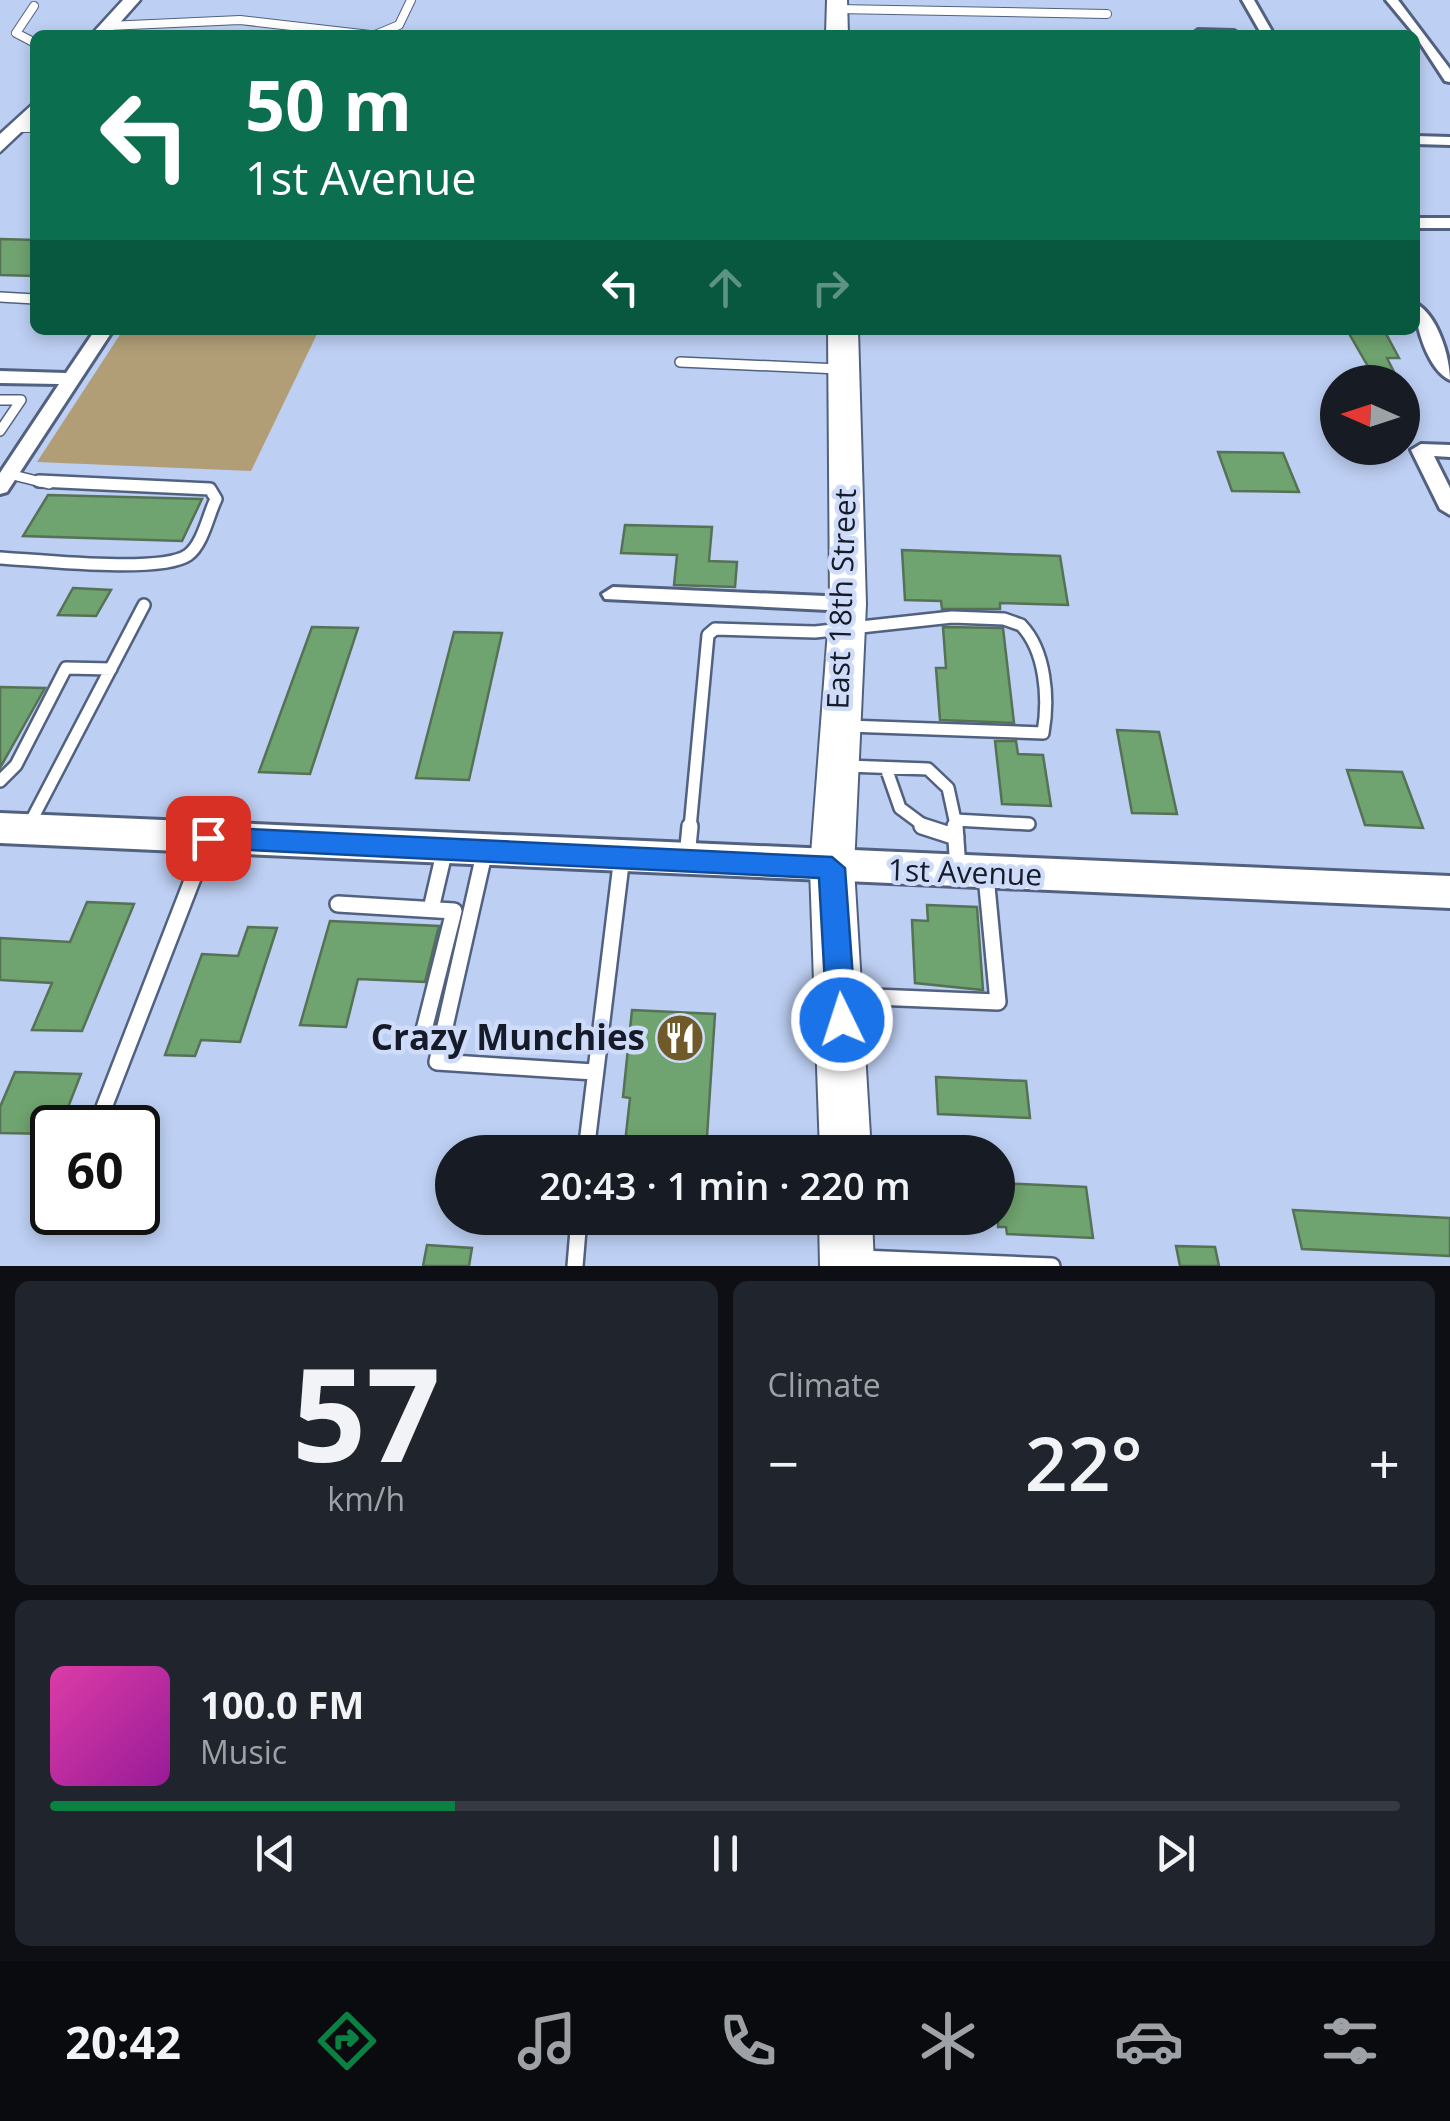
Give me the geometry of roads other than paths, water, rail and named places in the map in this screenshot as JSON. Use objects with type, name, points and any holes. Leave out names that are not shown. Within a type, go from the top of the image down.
[{"type":"main road","points":[[837,4],[837,30]]},
{"type":"main road","name":"East 18th Street","points":[[843,335],[847,615],[832,868],[845,1135]]},
{"type":"main road","name":"1st Avenue","points":[[13,828],[832,868],[967,862],[1450,892]]},
{"type":"street","points":[[104,30],[132,0]]},
{"type":"street","points":[[1248,0],[1265,30]]},
{"type":"street","points":[[1392,0],[1414,30]]},
{"type":"street","points":[[1420,38],[1450,78]]},
{"type":"street","points":[[0,146],[26,128]]},
{"type":"street","points":[[1420,140],[1450,141]]},
{"type":"street","points":[[1420,222],[1450,223]]},
{"type":"street","points":[[1420,317],[1450,374]]},
{"type":"street","points":[[6,474],[101,335]]},
{"type":"street","points":[[0,377],[71,379]]},
{"type":"street","points":[[1450,451],[1421,450],[1450,509]]},
{"type":"street","points":[[613,594],[847,615]]},
{"type":"lane","points":[[386,30],[399,25],[411,0]]},
{"type":"lane","points":[[837,4],[1107,14]]},
{"type":"lane","points":[[30,40],[16,33],[16,27],[34,6]]},
{"type":"lane","points":[[104,30],[240,20],[328,30]]},
{"type":"lane","points":[[0,297],[30,299]]},
{"type":"lane","points":[[680,362],[843,370]]},
{"type":"lane","points":[[0,400],[21,400],[0,430]]},
{"type":"lane","points":[[0,558],[153,564],[181,558],[190,552],[216,498],[210,489],[51,484],[6,474]]},
{"type":"lane","points":[[13,828],[111,668],[144,605]]},
{"type":"lane","points":[[687,859],[708,635],[715,629],[812,632],[847,615],[1019,624],[1033,637],[1049,714],[1042,733],[837,745]]},
{"type":"lane","points":[[0,781],[16,765],[66,668],[111,668]]},
{"type":"lane","points":[[837,745],[886,768],[928,769],[948,788],[998,1002],[840,996]]},
{"type":"lane","points":[[886,768],[890,794],[916,826],[967,862]]},
{"type":"lane","points":[[955,820],[1029,824]]},
{"type":"lane","points":[[105,1105],[208,838]]},
{"type":"lane","points":[[431,909],[445,848]]},
{"type":"lane","points":[[485,850],[437,1062],[594,1072]]},
{"type":"lane","points":[[588,1135],[622,856]]},
{"type":"lane","points":[[338,904],[454,911],[424,1030]]},
{"type":"lane","points":[[574,1266],[578,1235]]},
{"type":"lane","points":[[847,1247],[903,1263],[1052,1266]]},
{"type":"place","name":"Crazy Munchies","points":[[680,1038]]}]
